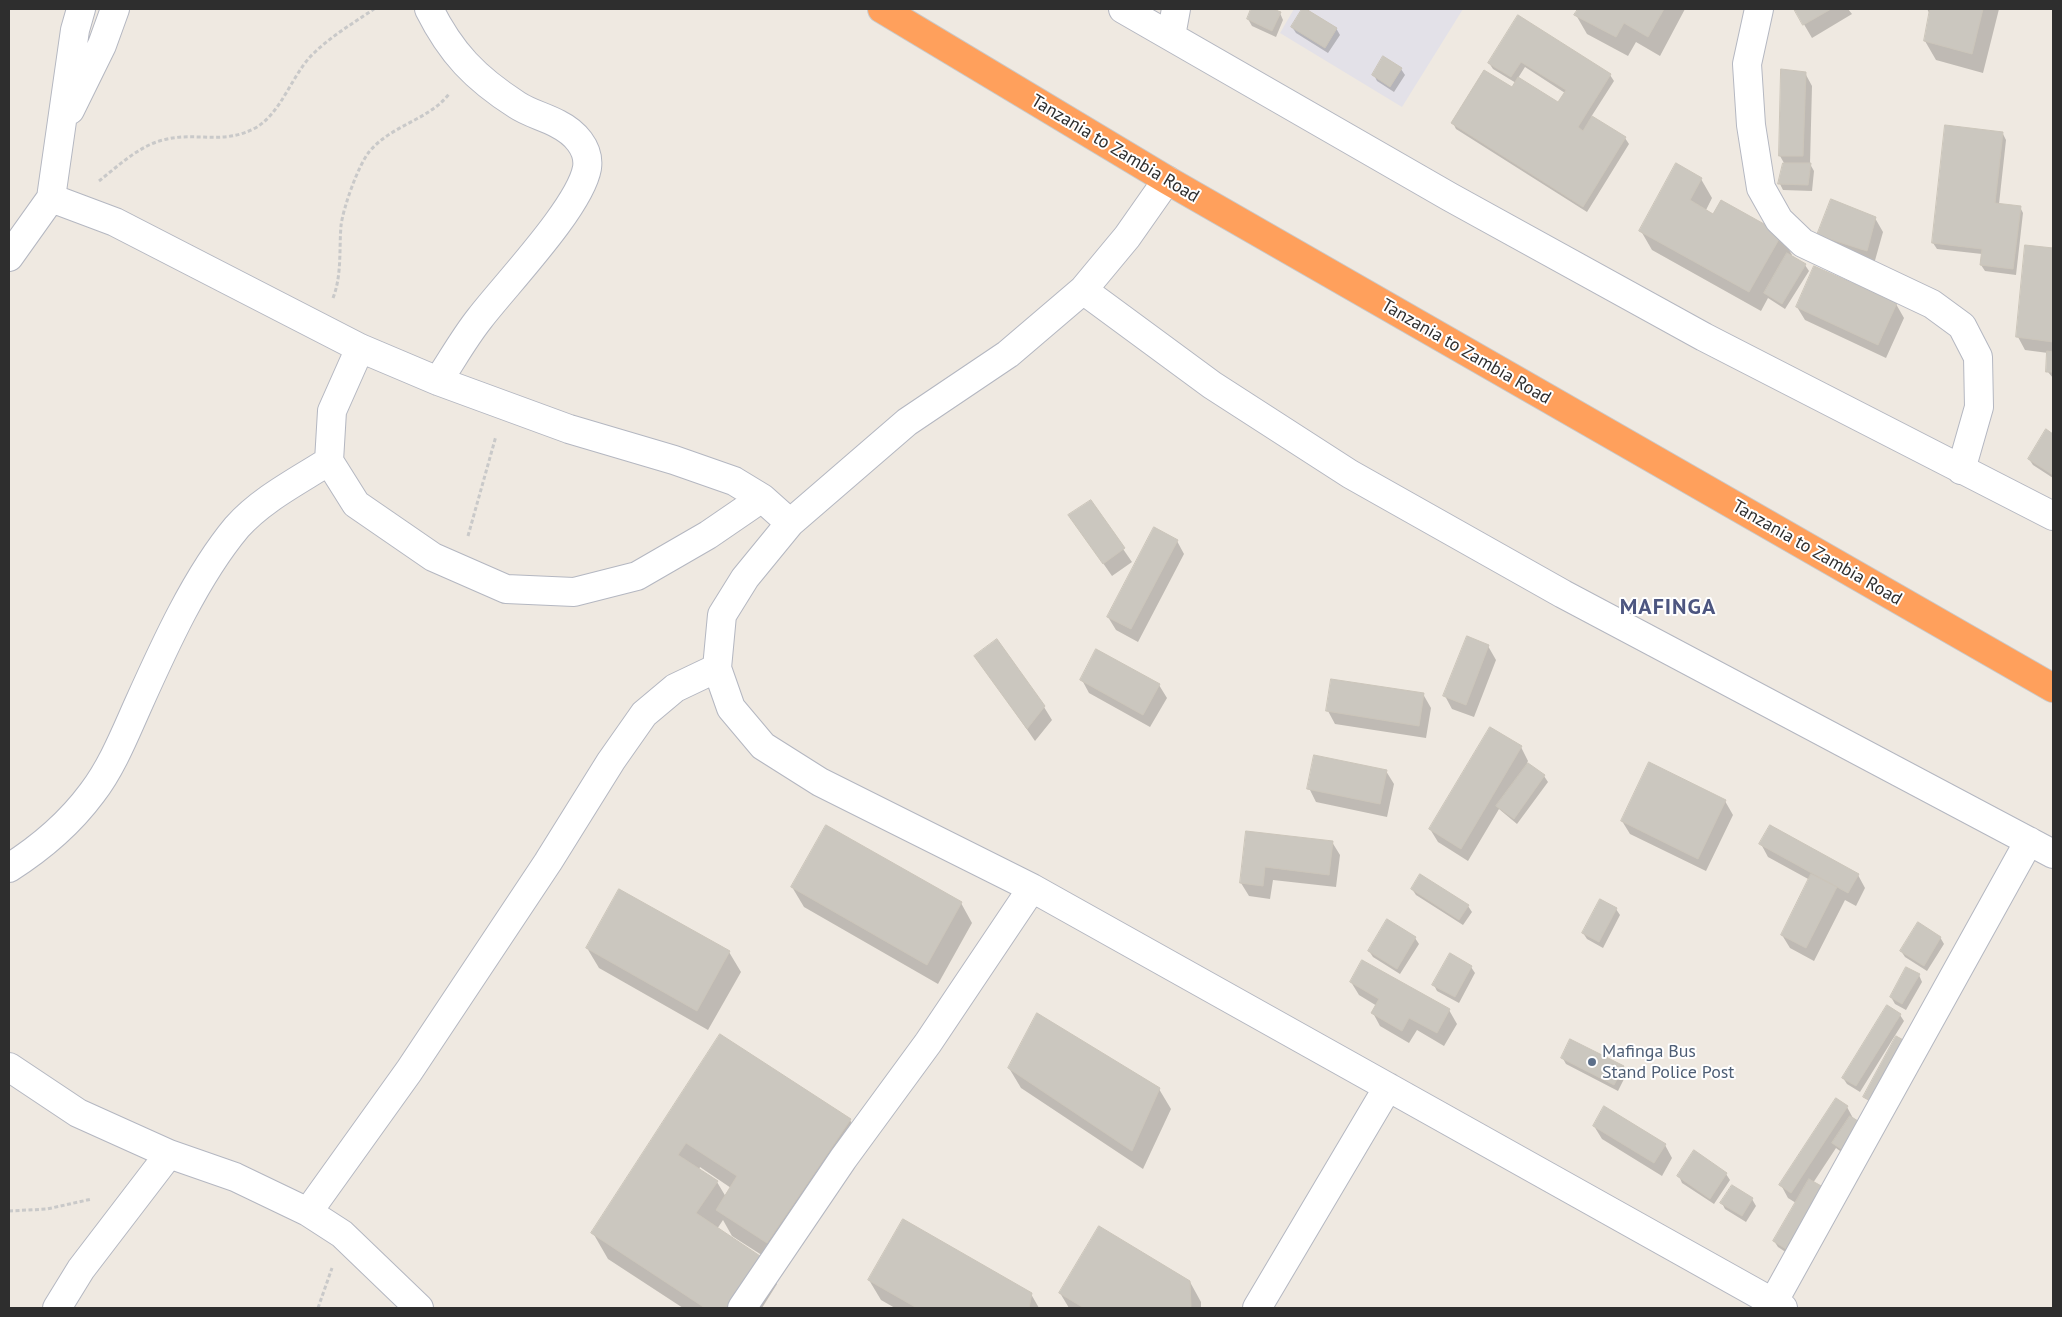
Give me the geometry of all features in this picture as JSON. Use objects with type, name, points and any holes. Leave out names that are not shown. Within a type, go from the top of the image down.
[{"type":"highway","name":"Tanzania to Zambia Road","points":[[882,9],[1166,180],[2053,688]]},
{"type":"street","points":[[9,257],[58,201],[61,124],[75,30],[81,9]]},
{"type":"street","points":[[61,124],[91,70],[115,9]]},
{"type":"street","points":[[429,9],[452,51],[469,68],[518,105],[560,125],[575,135],[585,150],[587,167],[580,186],[561,217],[478,320],[438,381]]},
{"type":"street","points":[[1123,9],[1450,197],[1704,337],[2053,516]]},
{"type":"street","points":[[1171,36],[1176,9]]},
{"type":"street","points":[[1759,9],[1747,64],[1751,125],[1761,188],[1779,220],[1803,243],[1932,304],[1962,326],[1978,357],[1979,407],[1961,470]]},
{"type":"street","points":[[1166,180],[1127,238],[1083,290],[1008,354],[907,422],[790,523],[744,578],[722,615],[717,668],[731,708],[763,746],[820,782],[1032,888],[1775,1306],[2030,841]]},
{"type":"street","points":[[58,201],[115,222],[360,348],[438,381],[505,406],[734,481],[762,498],[790,523]]},
{"type":"street","points":[[1083,290],[1212,385],[1350,474],[1563,594],[2053,854]]},
{"type":"street","points":[[360,348],[332,411],[329,461],[356,504],[433,557],[506,589],[574,592],[637,576],[708,535],[762,498]]},
{"type":"street","points":[[9,868],[39,849],[68,822],[94,791],[119,746],[161,654],[200,582],[238,527],[275,495],[329,461]]},
{"type":"street","points":[[308,1212],[409,1071],[548,862],[611,760],[644,714],[675,688],[717,668]]},
{"type":"street","points":[[742,1308],[843,1158],[928,1043],[1032,888]]},
{"type":"street","points":[[9,1067],[78,1113],[169,1154],[235,1177],[308,1212],[342,1234],[419,1308]]},
{"type":"street","points":[[1257,1308],[1388,1087]]},
{"type":"street","points":[[57,1308],[81,1269],[169,1154]]},
{"type":"path","points":[[58,201],[150,145],[165,139],[217,139],[232,136],[258,126],[278,104],[310,58],[332,37],[374,9]]},
{"type":"path","points":[[321,328],[334,295],[341,224],[353,186],[368,154],[383,137],[428,111],[446,97],[469,68]]},
{"type":"path","points":[[459,568],[475,504],[505,406]]},
{"type":"path","points":[[9,1211],[47,1209],[82,1201],[140,1193]]},
{"type":"shaded area","points":[[1294,9],[1463,9],[1402,107],[1280,33]]},
{"type":"building","points":[[1251,9],[1273,9],[1281,12],[1272,31],[1247,19]]},
{"type":"building","points":[[1302,9],[1306,9],[1337,28],[1325,48],[1291,27]]},
{"type":"building","points":[[1578,9],[1664,9],[1648,37],[1624,23],[1616,37],[1574,15]]},
{"type":"building","points":[[1794,9],[1831,9],[1803,25]]},
{"type":"building","points":[[1930,9],[1983,9],[1972,54],[1924,41]]},
{"type":"building","points":[[1518,15],[1611,74],[1578,127],[1583,131],[1592,116],[1626,137],[1583,207],[1451,123],[1484,70],[1512,87],[1518,77],[1558,102],[1566,90],[1521,62],[1511,77],[1488,63]]},
{"type":"building","points":[[1383,56],[1402,68],[1390,87],[1372,75]]},
{"type":"building","points":[[1781,69],[1806,72],[1803,156],[1779,156]]},
{"type":"building","points":[[1945,125],[2003,132],[1995,203],[2021,206],[2013,269],[1980,265],[1982,249],[1932,243]]},
{"type":"building","points":[[1676,163],[1702,178],[1690,200],[1713,214],[1721,200],[1782,234],[1749,292],[1639,231]]},
{"type":"building","points":[[1783,163],[1811,163],[1808,185],[1778,184]]},
{"type":"building","points":[[1831,199],[1876,217],[1867,251],[1817,235]]},
{"type":"building","points":[[2025,245],[2053,248],[2053,342],[2016,337]]},
{"type":"building","points":[[1787,253],[1806,264],[1782,304],[1764,293]]},
{"type":"building","points":[[1814,266],[1897,303],[1878,345],[1796,307]]},
{"type":"building","points":[[2047,351],[2053,352],[2053,372],[2046,372]]},
{"type":"building","points":[[2046,429],[2053,434],[2053,475],[2028,459]]},
{"type":"building","points":[[1091,500],[1125,548],[1103,564],[1068,515]]},
{"type":"building","points":[[1154,527],[1178,540],[1131,629],[1107,617]]},
{"type":"building","points":[[1467,636],[1489,645],[1466,705],[1443,696]]},
{"type":"building","points":[[997,639],[1045,706],[1027,729],[974,656]]},
{"type":"building","points":[[1096,649],[1160,684],[1143,715],[1080,680]]},
{"type":"building","points":[[1331,679],[1424,693],[1419,726],[1326,711]]},
{"type":"building","points":[[1490,727],[1522,746],[1461,849],[1429,829]]},
{"type":"building","points":[[1314,755],[1387,770],[1380,804],[1307,789]]},
{"type":"building","points":[[1649,762],[1726,800],[1698,859],[1621,821]]},
{"type":"building","points":[[1528,763],[1545,775],[1514,819],[1496,806]]},
{"type":"building","points":[[826,825],[962,902],[927,965],[791,887]]},
{"type":"building","points":[[1770,825],[1859,874],[1848,893],[1759,844]]},
{"type":"building","points":[[1246,831],[1333,841],[1329,875],[1265,867],[1263,886],[1240,883]]},
{"type":"building","points":[[1420,874],[1469,905],[1459,920],[1411,889]]},
{"type":"building","points":[[1811,874],[1837,887],[1806,948],[1781,935]]},
{"type":"building","points":[[619,889],[730,951],[697,1011],[586,948]]},
{"type":"building","points":[[1600,899],[1617,908],[1599,942],[1582,933]]},
{"type":"building","points":[[1387,919],[1416,937],[1397,969],[1368,951]]},
{"type":"building","points":[[1918,922],[1941,937],[1924,966],[1900,951]]},
{"type":"building","points":[[1450,953],[1472,966],[1455,997],[1432,985]]},
{"type":"building","points":[[1362,960],[1450,1009],[1437,1033],[1409,1018],[1402,1031],[1371,1013],[1379,999],[1350,982]]},
{"type":"building","points":[[1906,967],[1920,974],[1902,1004],[1890,997]]},
{"type":"building","points":[[1887,1005],[1901,1014],[1856,1086],[1842,1078]]},
{"type":"building","points":[[1037,1013],[1160,1088],[1132,1151],[1008,1068]]},
{"type":"building","points":[[720,1034],[851,1119],[767,1243],[716,1210],[737,1176],[686,1143],[678,1155],[718,1181],[696,1213],[763,1258],[731,1308],[705,1308],[591,1233]]},
{"type":"building","points":[[1896,1036],[1907,1042],[1874,1103],[1863,1097]]},
{"type":"building","name":"Mafinga Bus Stand Police Post","points":[[1570,1039],[1624,1066],[1614,1085],[1561,1058]]},
{"type":"building","points":[[1836,1098],[1848,1106],[1791,1193],[1779,1185]]},
{"type":"building","points":[[1604,1106],[1666,1144],[1654,1163],[1593,1126]]},
{"type":"building","points":[[1850,1116],[1866,1126],[1847,1153],[1832,1143]]},
{"type":"building","points":[[1694,1150],[1727,1173],[1710,1199],[1677,1176]]},
{"type":"building","points":[[1809,1179],[1823,1187],[1786,1249],[1773,1241]]},
{"type":"building","points":[[1732,1185],[1753,1198],[1742,1216],[1720,1203]]},
{"type":"building","points":[[903,1219],[1032,1293],[1029,1308],[917,1308],[868,1280]]},
{"type":"building","points":[[1099,1226],[1190,1281],[1191,1308],[1084,1308],[1059,1293]]},
{"type":"place","name":"Mafinga Bus Stand Police Post","points":[[1592,1062]]},
{"type":"district","name":"MAFINGA","points":[[1668,608]]}]
